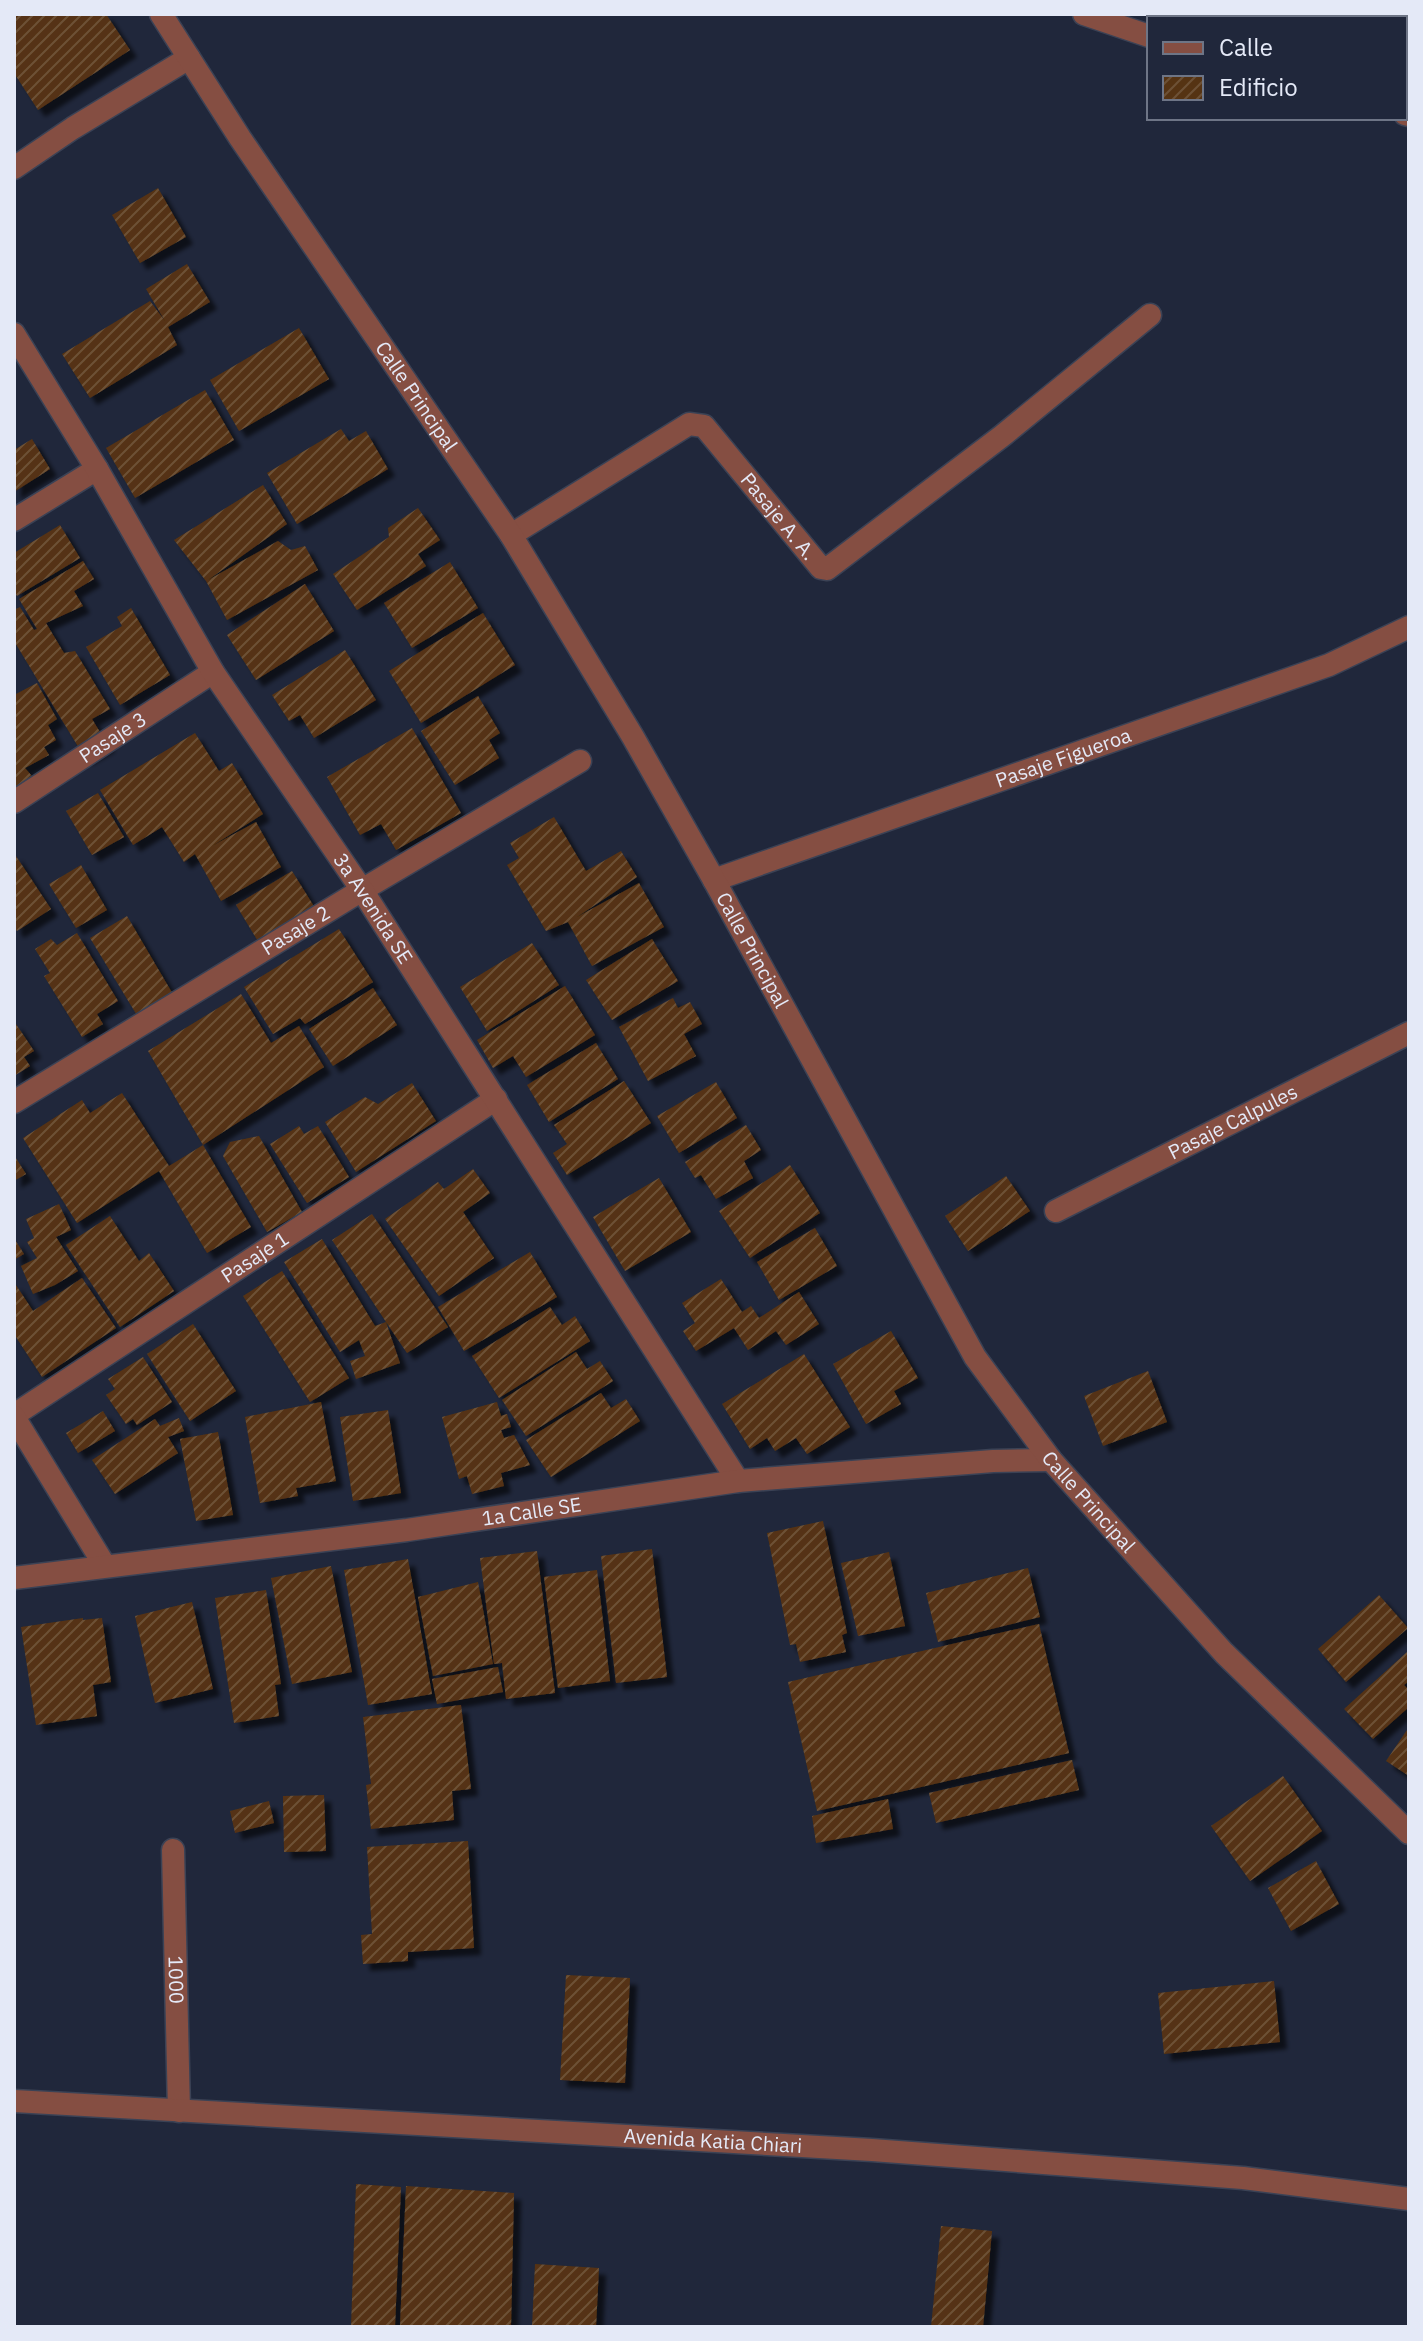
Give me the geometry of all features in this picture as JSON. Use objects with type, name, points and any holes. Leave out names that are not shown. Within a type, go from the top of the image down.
[{"type":"street","name":"Calle Principal","points":[[161,14],[249,151],[511,535],[633,737],[714,880],[975,1357],[1051,1460],[1224,1653],[1409,1833]]},
{"type":"street","points":[[1084,14],[1147,35]]},
{"type":"street","points":[[14,168],[73,128],[189,58]]},
{"type":"street","name":"Pasaje A. A.","points":[[511,535],[689,424],[704,426],[821,568],[827,569],[1002,436],[1150,315]]},
{"type":"street","name":"3a Avenida SE","points":[[14,334],[97,469],[213,672],[362,890],[738,1481]]},
{"type":"street","points":[[14,520],[97,469]]},
{"type":"street","name":"Pasaje Figueroa","points":[[714,880],[1329,665],[1409,627]]},
{"type":"street","name":"Pasaje 3","points":[[14,802],[213,672]]},
{"type":"street","name":"Pasaje 2","points":[[14,1102],[580,761]]},
{"type":"street","name":"Pasaje Calpules","points":[[1056,1211],[1409,1033]]},
{"type":"street","name":"Pasaje 1","points":[[14,1416],[496,1099]]},
{"type":"street","points":[[14,1416],[105,1566]]},
{"type":"street","name":"1a Calle SE","points":[[14,1578],[407,1530],[738,1481],[993,1461],[1051,1460]]},
{"type":"street","name":"1000","points":[[173,1850],[179,2111]]},
{"type":"street","name":"Avenida Katia Chiari","points":[[14,2101],[872,2150],[1243,2178],[1409,2199]]},
{"type":"building","points":[[14,14],[106,14],[130,50],[38,110],[14,73]]},
{"type":"building","points":[[158,188],[186,237],[140,263],[112,215]]},
{"type":"building","points":[[187,264],[210,302],[168,327],[177,345],[90,398],[62,354],[150,301],[165,321],[146,289]]},
{"type":"building","points":[[299,328],[329,379],[239,431],[210,380]]},
{"type":"building","points":[[205,390],[234,440],[135,498],[106,448]]},
{"type":"building","points":[[341,429],[349,441],[366,431],[388,469],[297,524],[267,473]]},
{"type":"building","points":[[32,439],[50,469],[14,492],[14,450]]},
{"type":"building","points":[[263,485],[287,524],[208,580],[278,541],[291,550],[305,546],[318,570],[227,620],[206,581],[174,540]]},
{"type":"building","points":[[418,508],[440,540],[418,554],[426,566],[357,610],[333,574],[389,537],[388,528]]},
{"type":"building","points":[[60,525],[80,558],[17,596],[14,591],[14,553]]},
{"type":"building","points":[[83,561],[94,579],[74,591],[83,606],[46,623],[64,653],[75,651],[110,709],[92,719],[108,745],[85,758],[14,641],[14,610],[20,607],[34,630],[37,629],[19,599]]},
{"type":"building","points":[[450,562],[478,608],[412,648],[384,603]]},
{"type":"building","points":[[305,584],[334,631],[256,680],[227,635]]},
{"type":"building","points":[[131,608],[170,675],[120,705],[86,647],[122,626],[117,617]]},
{"type":"building","points":[[483,613],[515,665],[421,723],[389,671]]},
{"type":"building","points":[[345,650],[376,700],[314,738],[300,715],[289,721],[272,695]]},
{"type":"building","points":[[37,683],[57,719],[48,725],[56,740],[44,747],[49,755],[25,768],[37,782],[19,793],[14,785],[14,695]]},
{"type":"building","points":[[478,696],[500,733],[489,740],[499,758],[455,785],[421,731]]},
{"type":"building","points":[[412,728],[461,813],[396,850],[381,824],[360,835],[327,777]]},
{"type":"building","points":[[195,733],[219,771],[232,763],[263,814],[212,846],[256,822],[281,867],[221,901],[195,854],[184,862],[162,827],[133,845],[100,790]]},
{"type":"building","points":[[98,793],[124,837],[92,855],[66,811]]},
{"type":"building","points":[[554,817],[586,871],[621,851],[637,877],[577,917],[639,883],[664,927],[592,966],[568,922],[546,931],[507,865],[519,858],[510,843]]},
{"type":"building","points":[[14,853],[51,909],[17,931],[14,927]]},
{"type":"building","points":[[81,865],[107,910],[76,928],[49,884]]},
{"type":"building","points":[[292,871],[315,908],[259,943],[236,905]]},
{"type":"building","points":[[127,916],[174,996],[138,1017],[90,938]]},
{"type":"building","points":[[339,929],[373,982],[305,1024],[300,1018],[273,1034],[244,987]]},
{"type":"building","points":[[77,933],[118,1001],[97,1014],[103,1024],[82,1037],[44,976],[50,973],[35,949],[51,939],[57,945]]},
{"type":"building","points":[[652,939],[678,981],[612,1020],[586,980]]},
{"type":"building","points":[[532,943],[559,985],[487,1031],[460,987]]},
{"type":"building","points":[[565,986],[595,1035],[526,1077],[513,1056],[493,1068],[477,1040]]},
{"type":"building","points":[[373,988],[397,1025],[333,1066],[309,1029]]},
{"type":"building","points":[[241,994],[271,1043],[299,1026],[324,1067],[203,1145],[148,1051]]},
{"type":"building","points":[[673,998],[678,1008],[690,1002],[702,1024],[684,1034],[696,1056],[648,1081],[619,1027]]},
{"type":"building","points":[[14,1021],[34,1051],[24,1057],[30,1066],[14,1076]]},
{"type":"building","points":[[596,1043],[618,1079],[549,1122],[527,1085]]},
{"type":"building","points":[[624,1081],[651,1123],[567,1175],[553,1153],[567,1144],[554,1125]]},
{"type":"building","points":[[716,1082],[737,1118],[679,1153],[657,1116]]},
{"type":"building","points":[[412,1083],[436,1121],[356,1172],[325,1122],[365,1097],[378,1104]]},
{"type":"building","points":[[122,1093],[169,1166],[203,1145],[251,1227],[207,1253],[159,1171],[77,1223],[23,1138],[82,1100],[90,1113]]},
{"type":"building","points":[[746,1125],[761,1150],[744,1161],[753,1178],[716,1199],[701,1175],[695,1178],[685,1162]]},
{"type":"building","points":[[299,1126],[304,1134],[318,1126],[349,1177],[307,1203],[270,1144]]},
{"type":"building","points":[[259,1136],[302,1212],[267,1232],[223,1156],[230,1142]]},
{"type":"building","points":[[14,1155],[26,1174],[14,1181]]},
{"type":"building","points":[[790,1165],[820,1213],[750,1258],[719,1211]]},
{"type":"building","points":[[473,1169],[490,1193],[463,1212],[494,1258],[439,1296],[385,1219],[438,1182],[444,1189]]},
{"type":"building","points":[[1006,1176],[1030,1211],[968,1251],[945,1216]]},
{"type":"building","points":[[659,1178],[691,1232],[625,1271],[593,1217]]},
{"type":"building","points":[[59,1204],[71,1230],[56,1237],[78,1271],[33,1294],[21,1266],[37,1258],[27,1242],[34,1238],[26,1219]]},
{"type":"building","points":[[372,1214],[448,1327],[407,1353],[332,1240]]},
{"type":"building","points":[[110,1216],[139,1261],[149,1253],[174,1291],[120,1327],[66,1245]]},
{"type":"building","points":[[815,1228],[837,1266],[779,1300],[757,1262]]},
{"type":"building","points":[[14,1238],[24,1254],[14,1260]]},
{"type":"building","points":[[322,1239],[375,1326],[386,1322],[400,1363],[356,1379],[350,1361],[365,1356],[359,1340],[340,1352],[284,1262]]},
{"type":"building","points":[[530,1252],[557,1297],[464,1351],[438,1307]]},
{"type":"building","points":[[282,1271],[349,1378],[310,1402],[243,1296]]},
{"type":"building","points":[[82,1278],[116,1328],[42,1377],[14,1334],[14,1282],[33,1311]]},
{"type":"building","points":[[721,1279],[742,1312],[751,1306],[759,1318],[799,1292],[819,1324],[786,1345],[776,1331],[748,1350],[734,1328],[696,1351],[683,1331],[695,1323],[682,1303]]},
{"type":"building","points":[[550,1307],[562,1325],[575,1316],[590,1341],[499,1398],[472,1356]]},
{"type":"building","points":[[193,1324],[236,1391],[190,1421],[147,1354]]},
{"type":"building","points":[[891,1331],[918,1378],[894,1391],[901,1404],[866,1424],[833,1364]]},
{"type":"building","points":[[576,1352],[587,1369],[600,1361],[613,1381],[526,1436],[502,1400]]},
{"type":"building","points":[[804,1354],[850,1427],[807,1454],[796,1438],[775,1451],[767,1438],[750,1449],[722,1404]]},
{"type":"building","points":[[143,1357],[172,1402],[137,1425],[133,1419],[126,1424],[106,1395],[115,1389],[108,1379]]},
{"type":"building","points":[[1148,1371],[1167,1422],[1103,1446],[1084,1396]]},
{"type":"building","points":[[601,1393],[611,1408],[626,1399],[640,1421],[551,1477],[526,1440]]},
{"type":"building","points":[[321,1402],[336,1481],[296,1488],[298,1496],[260,1503],[245,1417]]},
{"type":"building","points":[[497,1402],[501,1416],[507,1414],[511,1427],[501,1430],[504,1438],[514,1435],[530,1465],[501,1473],[504,1486],[472,1494],[467,1476],[459,1479],[442,1417]]},
{"type":"building","points":[[388,1410],[401,1493],[353,1501],[340,1417]]},
{"type":"building","points":[[103,1411],[115,1431],[78,1453],[66,1433]]},
{"type":"building","points":[[179,1418],[184,1431],[168,1437],[178,1453],[115,1494],[92,1460],[155,1419],[160,1426]]},
{"type":"building","points":[[218,1432],[233,1515],[196,1521],[180,1439]]},
{"type":"building","points":[[823,1521],[847,1633],[842,1635],[846,1652],[800,1662],[796,1644],[790,1645],[767,1533]]},
{"type":"building","points":[[652,1549],[667,1677],[616,1683],[601,1556]]},
{"type":"building","points":[[537,1551],[555,1693],[506,1699],[502,1663],[494,1664],[480,1558]]},
{"type":"building","points":[[889,1552],[905,1626],[858,1636],[841,1563]]},
{"type":"building","points":[[408,1559],[432,1694],[368,1705],[344,1570]]},
{"type":"building","points":[[331,1566],[352,1672],[292,1684],[271,1578]]},
{"type":"building","points":[[1028,1568],[1040,1617],[938,1642],[926,1593]]},
{"type":"building","points":[[597,1570],[610,1681],[558,1688],[544,1577]]},
{"type":"building","points":[[478,1582],[493,1664],[433,1676],[418,1597]]},
{"type":"building","points":[[266,1590],[281,1684],[275,1685],[279,1716],[234,1723],[215,1598]]},
{"type":"building","points":[[1379,1595],[1408,1628],[1346,1682],[1318,1649]]},
{"type":"building","points":[[192,1602],[213,1689],[155,1703],[135,1616]]},
{"type":"building","points":[[102,1618],[111,1682],[93,1685],[97,1716],[36,1725],[21,1627]]},
{"type":"building","points":[[1039,1624],[1069,1753],[817,1811],[788,1682]]},
{"type":"building","points":[[1407,1652],[1409,1681],[1404,1685],[1409,1690],[1409,1707],[1373,1739],[1344,1709]]},
{"type":"building","points":[[498,1667],[503,1692],[437,1704],[432,1679]]},
{"type":"building","points":[[461,1705],[471,1789],[452,1791],[454,1820],[371,1829],[366,1785],[371,1784],[363,1717]]},
{"type":"building","points":[[1409,1727],[1409,1776],[1386,1761]]},
{"type":"building","points":[[1072,1760],[1079,1790],[936,1823],[929,1793]]},
{"type":"building","points":[[1283,1776],[1322,1831],[1250,1881],[1211,1826]]},
{"type":"building","points":[[324,1795],[326,1851],[284,1852],[283,1796]]},
{"type":"building","points":[[888,1799],[893,1829],[816,1843],[812,1816]]},
{"type":"building","points":[[269,1801],[274,1823],[235,1833],[230,1811]]},
{"type":"building","points":[[468,1841],[474,1948],[408,1952],[408,1961],[363,1964],[361,1935],[372,1934],[367,1847]]},
{"type":"building","points":[[1316,1861],[1339,1904],[1291,1931],[1268,1888]]},
{"type":"building","points":[[566,1975],[630,1978],[625,2083],[560,2080]]},
{"type":"building","points":[[1274,1981],[1280,2042],[1164,2054],[1158,1993]]},
{"type":"building","points":[[356,2184],[401,2187],[395,2327],[351,2327]]},
{"type":"building","points":[[406,2186],[514,2193],[511,2327],[400,2327]]},
{"type":"building","points":[[941,2226],[992,2231],[983,2327],[931,2327]]},
{"type":"building","points":[[535,2264],[599,2268],[596,2327],[532,2327]]}]
